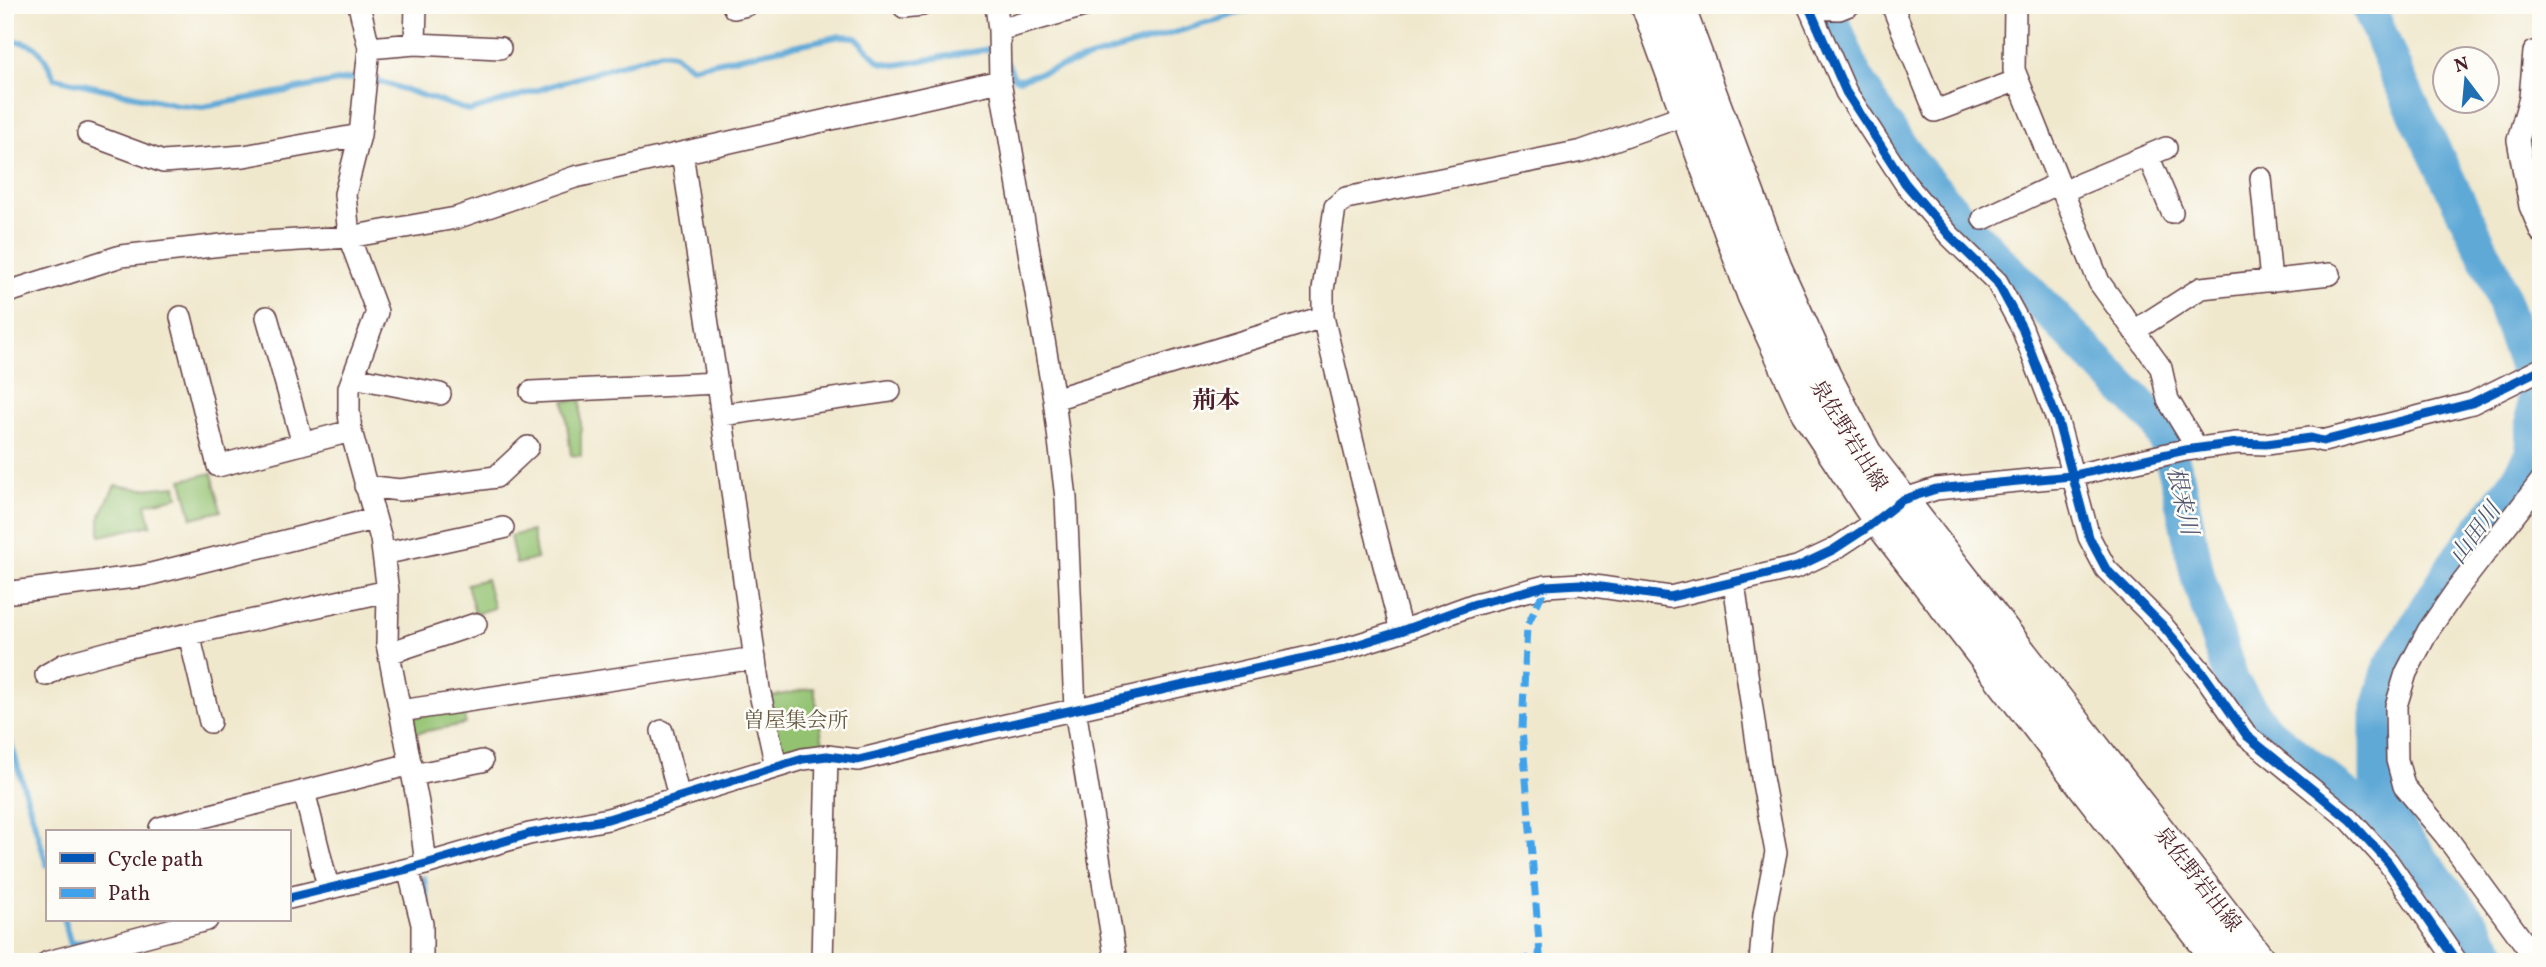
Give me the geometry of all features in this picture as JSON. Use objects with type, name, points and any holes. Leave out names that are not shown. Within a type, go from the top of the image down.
[{"type":"main road","name":"泉佐野岩出線","points":[[1648,5],[1702,112],[1742,183],[1775,268],[1825,378],[1890,509],[2221,962]]},
{"type":"main road","name":"泉佐野岩出線","points":[[1677,5],[1702,112]]},
{"type":"main road","name":"泉佐野岩出線","points":[[1890,509],[2260,962]]},
{"type":"street","points":[[359,5],[367,67],[360,135],[345,194],[349,237],[377,313],[349,388],[351,431],[381,539],[388,591],[389,653],[412,769],[422,962]]},
{"type":"street","points":[[415,5],[415,44]]},
{"type":"street","points":[[733,5],[734,8],[747,5]]},
{"type":"street","points":[[904,5],[922,5]]},
{"type":"street","points":[[996,5],[1000,81],[1054,399],[1066,498],[1075,709],[1116,962]]},
{"type":"street","points":[[999,44],[1088,5]]},
{"type":"street","points":[[1849,5],[1839,9],[1808,7],[1846,92],[1905,183],[1950,235],[1997,282],[2022,328],[2059,422],[2089,537],[2106,569],[2162,625],[2205,676],[2247,736],[2350,820],[2388,862],[2457,962]]},
{"type":"street","points":[[1892,5],[1935,111],[2018,80]]},
{"type":"street","points":[[2013,5],[2014,70],[2018,80],[2099,282],[2161,368],[2168,400],[2191,449]]},
{"type":"street","points":[[367,67],[415,44],[500,48]]},
{"type":"street","points":[[2534,52],[2534,104],[2518,140],[2541,232]]},
{"type":"street","points":[[5,293],[121,257],[231,244],[349,237],[456,219],[575,177],[1000,81]]},
{"type":"street","points":[[1401,631],[1323,317],[1323,290],[1335,207],[1346,198],[1582,151],[1702,112]]},
{"type":"street","points":[[88,134],[163,162],[244,156],[360,135]]},
{"type":"street","points":[[1983,219],[2157,152],[2172,212]]},
{"type":"street","points":[[681,153],[722,415],[755,658],[776,766]]},
{"type":"street","points":[[2261,178],[2271,281]]},
{"type":"street","points":[[2134,331],[2201,288],[2329,274]]},
{"type":"street","points":[[181,317],[218,466],[351,431]]},
{"type":"street","points":[[267,317],[303,444]]},
{"type":"street","points":[[1054,399],[1323,317]]},
{"type":"street","points":[[290,898],[417,867],[529,834],[608,819],[776,766],[827,756],[858,760],[1340,650],[1475,604],[1546,586],[1580,584],[1670,597],[1734,583],[1797,567],[1833,550],[1890,509],[1936,489],[2071,476],[2191,449],[2237,443],[2266,444],[2311,438],[2323,441],[2472,403],[2541,369]]},
{"type":"street","points":[[353,377],[440,394]]},
{"type":"street","points":[[531,392],[717,383]]},
{"type":"street","points":[[722,415],[890,391]]},
{"type":"street","points":[[365,486],[400,490],[496,477],[528,447]]},
{"type":"street","points":[[2538,962],[2445,835],[2404,786],[2396,760],[2396,706],[2406,673],[2428,631],[2541,481]]},
{"type":"street","points":[[12,592],[143,576],[374,519]]},
{"type":"street","points":[[383,554],[503,528]]},
{"type":"street","points":[[1734,583],[1762,778],[1776,852],[1764,914],[1760,962]]},
{"type":"street","points":[[46,675],[65,664],[388,591]]},
{"type":"street","points":[[389,653],[476,624]]},
{"type":"street","points":[[190,634],[210,722]]},
{"type":"street","points":[[400,711],[755,658]]},
{"type":"street","points":[[662,731],[678,796]]},
{"type":"street","points":[[822,962],[827,756]]},
{"type":"street","points":[[160,828],[304,791],[412,769],[482,761]]},
{"type":"street","points":[[304,791],[328,887]]},
{"type":"street","points":[[48,962],[122,952],[202,922]]},
{"type":"green space","points":[[581,400],[581,456],[571,455],[564,401]]},
{"type":"green space","points":[[212,473],[221,511],[192,518],[182,480]]},
{"type":"green space","points":[[115,485],[142,489],[176,486],[178,497],[146,504],[151,525],[100,536],[100,516]]},
{"type":"green space","points":[[532,531],[537,559],[516,564],[510,536]]},
{"type":"green space","points":[[486,579],[494,608],[475,614],[467,584]]},
{"type":"green space","name":"曽屋集会所","points":[[814,688],[823,744],[779,751],[769,697]]},
{"type":"green space","points":[[462,708],[466,724],[415,733],[412,717]]},
{"type":"waterway","points":[[1008,64],[1014,78],[1020,79],[1266,5]]},
{"type":"waterway","name":"根来川","points":[[1826,5],[1853,72],[1882,121],[1914,166],[1969,230],[2160,425],[2176,472],[2198,577],[2232,682],[2262,727],[2357,804],[2400,832],[2467,918],[2497,962]]},
{"type":"waterway","name":"山田川","points":[[2368,5],[2397,75],[2494,274],[2534,390],[2533,455],[2517,481],[2454,565],[2390,668],[2377,715],[2377,783],[2400,832]]},
{"type":"waterway","points":[[5,41],[32,45],[42,54],[55,78],[177,105],[203,107],[354,78],[375,80],[470,111],[661,52],[674,54],[691,67],[841,36],[855,37],[880,62],[896,65],[989,49],[996,52]]},
{"type":"waterway","name":"山田川","points":[[2533,455],[2541,448]]},
{"type":"waterway","points":[[5,724],[46,862]]},
{"type":"waterway","points":[[424,878],[427,904]]},
{"type":"waterway","points":[[65,922],[71,945]]},
{"type":"waterway","points":[[431,939],[433,962]]},
{"type":"waterway","points":[[71,944],[92,940]]},
{"type":"marked path","points":[[1516,962],[1540,955],[1522,729],[1527,626],[1546,586]]},
{"type":"cycle path","points":[[1808,5],[1846,92],[1905,183],[1949,235],[1997,282],[2022,328],[2058,422],[2089,537],[2106,569],[2162,625],[2205,676],[2247,736],[2350,820],[2388,862],[2457,962]]},
{"type":"cycle path","points":[[290,898],[408,869],[529,834],[608,819],[803,759],[827,756],[858,760],[1340,650],[1475,604],[1546,586],[1580,584],[1670,597],[1797,567],[1833,550],[1902,500],[1936,489],[2071,476],[2185,450],[2237,443],[2266,444],[2311,438],[2323,441],[2472,403],[2541,369]]},
{"type":"district","name":"荊本","points":[[1216,402]]}]
